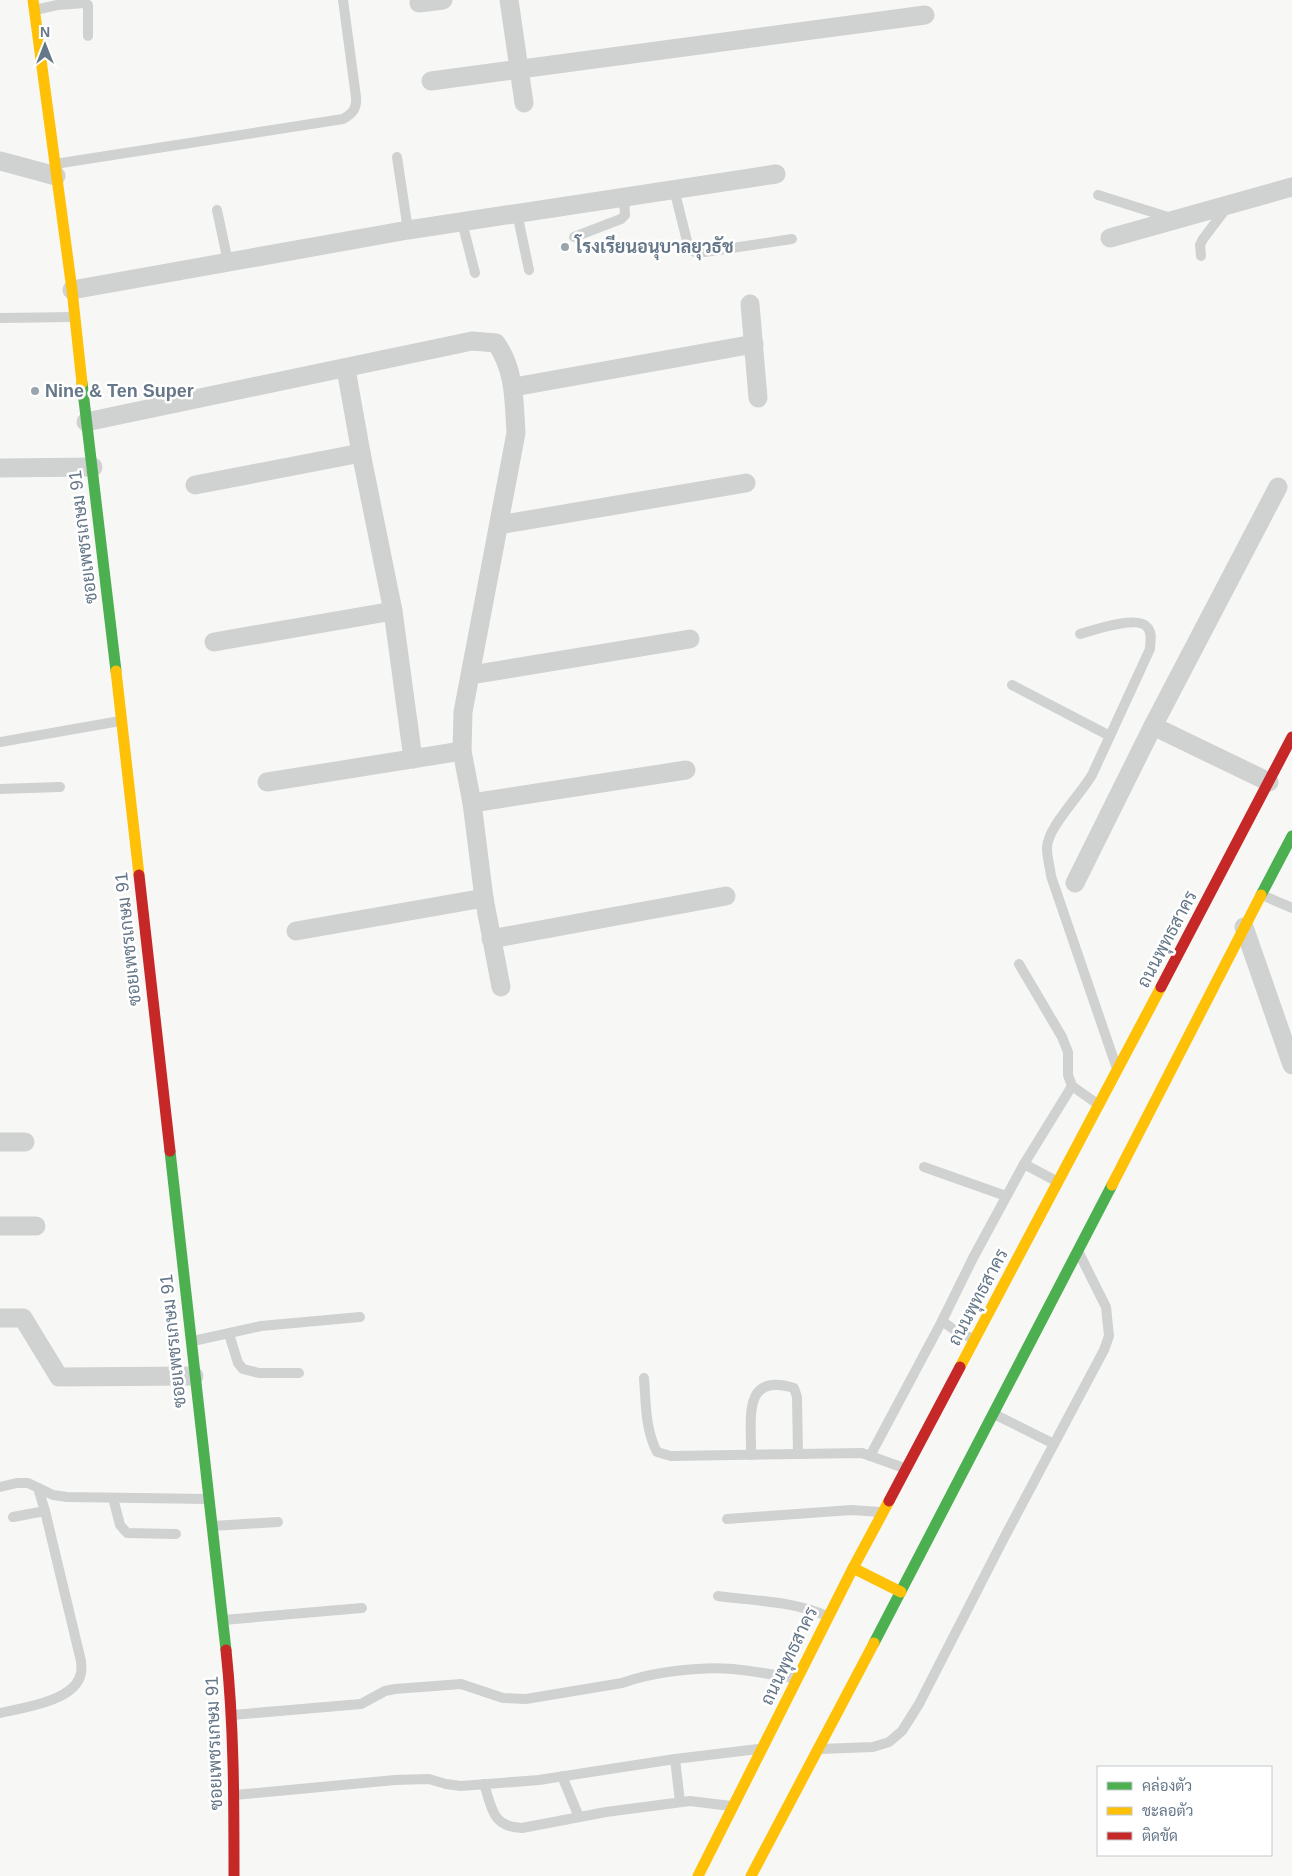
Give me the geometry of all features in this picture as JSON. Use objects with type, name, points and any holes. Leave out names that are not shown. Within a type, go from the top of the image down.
[{"type":"main road","name":"ซอยเพชรเกษม 91","points":[[36,6],[55,170],[75,317],[94,421],[93,467],[229,1678],[234,1795],[234,1876]]},
{"type":"main road","name":"ถนนพุทธสาคร","points":[[698,1876],[882,1512],[1060,1183],[1292,737]]},
{"type":"main road","points":[[751,1876],[1292,836]]},
{"type":"main road","points":[[853,1568],[900,1592]]},
{"type":"street","points":[[419,3],[443,0]]},
{"type":"street","points":[[509,0],[524,103]]},
{"type":"street","points":[[431,81],[925,14]]},
{"type":"street","points":[[0,161],[55,170]]},
{"type":"street","points":[[72,290],[408,230],[776,174]]},
{"type":"street","points":[[1110,238],[1292,188]]},
{"type":"street","points":[[750,304],[758,398]]},
{"type":"street","points":[[94,421],[472,342],[496,343],[505,355],[514,387],[516,433],[463,712],[462,751],[472,803],[484,898],[501,987]]},
{"type":"street","points":[[514,387],[754,344]]},
{"type":"street","points":[[346,369],[393,611],[413,759]]},
{"type":"street","points":[[195,484],[361,453]]},
{"type":"street","points":[[0,468],[93,467]]},
{"type":"street","points":[[499,525],[746,484]]},
{"type":"street","points":[[1075,883],[1153,726],[1278,487]]},
{"type":"street","points":[[214,642],[393,611]]},
{"type":"street","points":[[471,675],[690,639]]},
{"type":"street","points":[[1153,726],[1269,782]]},
{"type":"street","points":[[267,782],[462,751]]},
{"type":"street","points":[[472,803],[686,770]]},
{"type":"street","points":[[491,939],[726,896]]},
{"type":"street","points":[[296,931],[484,898]]},
{"type":"street","points":[[1244,927],[1292,1065]]},
{"type":"street","points":[[0,1142],[24,1142]]},
{"type":"street","points":[[0,1226],[36,1226]]},
{"type":"street","points":[[0,1318],[23,1318],[59,1377],[194,1376]]},
{"type":"lane","points":[[55,170],[343,119],[353,114],[356,97],[343,0]]},
{"type":"lane","points":[[36,6],[85,3],[88,5],[88,36]]},
{"type":"lane","points":[[397,157],[408,230]]},
{"type":"lane","points":[[674,189],[688,249],[695,252],[792,239]]},
{"type":"lane","points":[[1098,195],[1177,220]]},
{"type":"lane","points":[[574,237],[621,219],[625,215],[624,197]]},
{"type":"lane","points":[[1201,256],[1200,245],[1203,239],[1229,205]]},
{"type":"lane","points":[[218,210],[228,262]]},
{"type":"lane","points":[[516,213],[529,270]]},
{"type":"lane","points":[[462,222],[476,273]]},
{"type":"lane","points":[[0,318],[75,317]]},
{"type":"lane","points":[[1080,634],[1131,621],[1143,623],[1148,627],[1151,635],[1150,649],[1092,775],[1083,790],[1052,829],[1046,847],[1051,876],[1118,1072]]},
{"type":"lane","points":[[1012,685],[1110,736]]},
{"type":"lane","points":[[0,742],[122,721]]},
{"type":"lane","points":[[0,789],[60,787]]},
{"type":"lane","points":[[1261,895],[1292,908]]},
{"type":"lane","points":[[1019,964],[1062,1037],[1068,1052],[1068,1075],[1072,1086],[1100,1106]]},
{"type":"lane","points":[[870,1456],[1006,1196],[1072,1086]]},
{"type":"lane","points":[[1024,1164],[1060,1183]]},
{"type":"lane","points":[[924,1167],[1006,1196]]},
{"type":"lane","points":[[818,1749],[873,1747],[889,1742],[902,1731],[919,1704],[1104,1350],[1109,1336],[1106,1307],[1078,1249]]},
{"type":"lane","points":[[190,1341],[261,1326],[360,1317]]},
{"type":"lane","points":[[942,1320],[956,1331],[975,1340]]},
{"type":"lane","points":[[225,1334],[243,1370],[259,1373],[298,1373]]},
{"type":"lane","points":[[644,1378],[647,1423],[657,1452],[671,1456],[862,1453],[905,1468]]},
{"type":"lane","points":[[751,1455],[752,1404],[755,1394],[762,1387],[785,1386],[794,1388],[796,1397],[798,1454]]},
{"type":"lane","points":[[993,1414],[1054,1444]]},
{"type":"lane","points":[[0,1487],[17,1483],[28,1483],[52,1495],[60,1496],[209,1499]]},
{"type":"lane","points":[[0,1713],[37,1704],[66,1694],[76,1684],[81,1673],[81,1661],[38,1488]]},
{"type":"lane","points":[[113,1498],[120,1525],[127,1533],[176,1534]]},
{"type":"lane","points":[[727,1519],[851,1510],[882,1512]]},
{"type":"lane","points":[[13,1517],[45,1511]]},
{"type":"lane","points":[[212,1526],[278,1522]]},
{"type":"lane","points":[[718,1596],[810,1608],[828,1616]]},
{"type":"lane","points":[[222,1620],[362,1608]]},
{"type":"lane","points":[[231,1715],[343,1707],[361,1704],[385,1691],[395,1689],[461,1684],[512,1699],[526,1699],[622,1683],[635,1678],[661,1673],[697,1669],[731,1669],[798,1678]]},
{"type":"lane","points":[[234,1795],[414,1779],[430,1779],[461,1786],[539,1780],[675,1759],[763,1748]]},
{"type":"lane","points":[[675,1759],[680,1802]]},
{"type":"lane","points":[[562,1776],[579,1817]]},
{"type":"lane","points":[[484,1784],[495,1817],[512,1828],[522,1828],[579,1817],[680,1802],[707,1802],[734,1807]]},
{"type":"traffic: fast","points":[[82,383],[116,671]]},
{"type":"traffic: fast","points":[[1261,895],[1292,836]]},
{"type":"traffic: fast","points":[[170,1151],[226,1650]]},
{"type":"traffic: fast","points":[[874,1643],[1112,1185]]},
{"type":"traffic: slow","points":[[33,0],[72,290],[82,383]]},
{"type":"traffic: slow","points":[[116,671],[139,875]]},
{"type":"traffic: slow","points":[[1112,1185],[1261,895]]},
{"type":"traffic: slow","points":[[960,1367],[1161,987]]},
{"type":"traffic: slow","points":[[698,1876],[853,1568],[889,1501]]},
{"type":"traffic: slow","points":[[853,1568],[901,1592]]},
{"type":"traffic: slow","points":[[751,1876],[874,1643]]},
{"type":"traffic: jam","points":[[1161,987],[1292,737]]},
{"type":"traffic: jam","points":[[139,875],[170,1151]]},
{"type":"traffic: jam","points":[[889,1501],[960,1367]]},
{"type":"traffic: jam","points":[[226,1650],[234,1791],[234,1876]]},
{"type":"place","name":"โรงเรียนอนุบาลยุวธัช","points":[[565,247]]},
{"type":"place","name":"Nine & Ten Super","points":[[35,391]]}]
